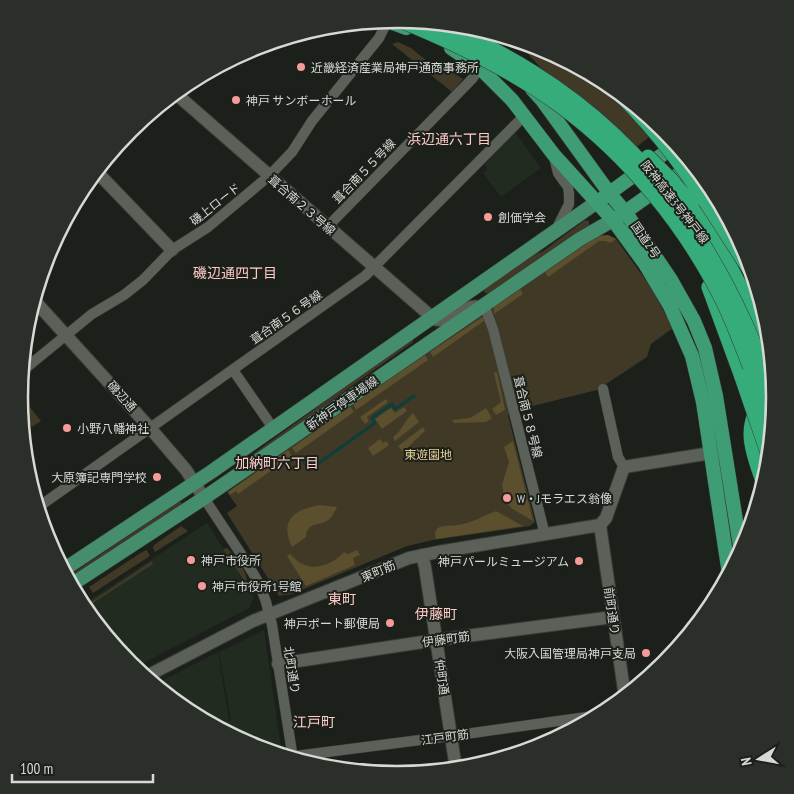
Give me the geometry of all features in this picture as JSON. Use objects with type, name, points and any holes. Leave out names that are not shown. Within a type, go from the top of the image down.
[{"type":"highway","name":"国道2号","points":[[408,28],[444,43],[480,68],[504,91],[554,155],[613,220],[656,281],[670,306],[692,356],[703,402],[727,562]]},
{"type":"highway","name":"阪神高速3号神戸線","points":[[411,28],[459,46],[497,65],[561,106],[618,156],[650,191],[704,268],[724,304],[766,412]]},
{"type":"highway","name":"阪神高速3号神戸線","points":[[461,34],[532,72],[602,124],[632,153],[660,185],[707,249],[734,298],[766,375]]},
{"type":"highway","name":"国道2号","points":[[464,34],[499,58],[519,75],[542,100],[610,194],[626,213],[671,280],[694,321],[705,348],[716,396],[739,537]]},
{"type":"highway","points":[[602,124],[652,160],[691,204],[720,248],[758,319]]},
{"type":"highway","points":[[657,135],[674,155],[731,241]]},
{"type":"highway","points":[[596,202],[610,194],[671,149]]},
{"type":"highway","points":[[613,220],[626,213],[687,168]]},
{"type":"highway","points":[[690,171],[719,216]]},
{"type":"highway","points":[[669,216],[700,269],[717,307],[764,439]]},
{"type":"highway","points":[[759,468],[751,440],[751,424],[761,405],[766,401]]},
{"type":"main road","name":"新神戸停車場線","points":[[69,566],[194,483],[596,202]]},
{"type":"main road","name":"新神戸停車場線","points":[[77,581],[204,498],[580,239],[613,220]]},
{"type":"main road","points":[[434,314],[446,311],[468,298],[476,299],[482,306]]},
{"type":"street","name":"磯上ロード","points":[[29,366],[92,314],[137,285],[172,250],[208,227],[269,176],[292,152],[312,121],[379,38],[385,28]]},
{"type":"street","name":"葺合南５５号線","points":[[328,228],[472,79],[480,68]]},
{"type":"street","name":"葺合南２３号線","points":[[180,98],[375,268],[434,314]]},
{"type":"street","name":"葺合南５６号線","points":[[43,504],[375,268],[524,116]]},
{"type":"street","points":[[554,155],[558,173],[568,187],[569,194],[569,204],[555,231]]},
{"type":"street","points":[[101,176],[172,250]]},
{"type":"street","name":"磯辺通","points":[[39,306],[150,428],[186,470],[204,498]]},
{"type":"street","name":"葺合南５８号線","points":[[482,306],[492,324],[545,535]]},
{"type":"street","points":[[233,370],[273,428]]},
{"type":"street","points":[[603,389],[618,457],[624,467]]},
{"type":"street","points":[[624,467],[711,453]]},
{"type":"street","points":[[600,525],[606,518],[624,467]]},
{"type":"street","name":"北町通り","points":[[204,498],[260,585],[269,614],[290,751]]},
{"type":"street","name":"東町筋","points":[[152,674],[269,614],[409,558],[600,525]]},
{"type":"street","name":"前町通り","points":[[600,525],[624,689]]},
{"type":"street","name":"仲町通","points":[[422,555],[455,761]]},
{"type":"street","name":"伊藤町筋","points":[[278,664],[436,640],[613,617]]},
{"type":"street","name":"江戸町筋","points":[[309,756],[580,718]]},
{"type":"shaded area","points":[[515,132],[541,168],[501,197],[483,173],[487,170],[485,164]]},
{"type":"shaded area","points":[[608,235],[616,239],[610,243],[599,241],[548,277],[545,272],[597,236]]},
{"type":"shaded area","points":[[520,289],[523,294],[494,314],[494,307]]},
{"type":"shaded area","points":[[484,316],[488,318],[433,357],[430,352]]},
{"type":"shaded area","points":[[425,355],[428,360],[356,410],[353,404]]},
{"type":"shaded area","points":[[497,372],[505,410],[496,415],[492,409],[501,402],[494,373]]},
{"type":"shaded area","points":[[386,399],[388,402],[367,417],[369,421],[365,424],[360,417]]},
{"type":"shaded area","points":[[350,406],[354,412],[296,453],[292,448]]},
{"type":"shaded area","points":[[404,407],[407,411],[382,429],[375,419],[391,408],[395,413]]},
{"type":"shaded area","points":[[486,408],[492,418],[486,422],[454,423],[452,420],[470,418]]},
{"type":"shaded area","points":[[413,413],[419,422],[395,441],[393,437]]},
{"type":"shaded area","points":[[423,427],[425,431],[403,452],[398,446]]},
{"type":"shaded area","points":[[380,439],[383,443],[386,441],[389,445],[373,456],[368,448]]},
{"type":"shaded area","points":[[513,441],[533,521],[511,508],[505,500],[502,485],[509,462],[504,447]]},
{"type":"shaded area","points":[[288,450],[292,456],[238,494],[236,491],[230,495],[228,492]]},
{"type":"shaded area","points":[[320,505],[337,507],[328,520],[308,529],[306,537],[292,547],[287,530],[291,518],[296,513]]},
{"type":"shaded area","points":[[496,511],[523,526],[436,539],[435,532],[440,527],[468,523]]},
{"type":"shaded area","name":"神戸市役所","points":[[207,523],[254,597],[249,608],[142,664],[119,641],[89,600]]},
{"type":"shaded area","points":[[357,550],[360,555],[353,558],[355,565],[306,586],[287,556],[290,554],[299,562],[314,567],[325,565],[335,560],[344,552],[348,554]]},
{"type":"shaded area","points":[[264,630],[281,748],[221,722],[231,720],[219,652]]},
{"type":"shaded area","points":[[218,652],[229,720],[221,721],[212,717],[161,681]]},
{"type":"green space","points":[[398,42],[411,48],[427,61],[447,69],[463,79],[452,92],[392,44]]},
{"type":"green space","points":[[525,51],[582,77],[622,104],[654,132],[617,163],[555,84]]},
{"type":"green space","points":[[585,220],[589,221],[589,226],[490,294],[485,293],[483,288],[520,262],[542,252]]},
{"type":"green space","name":"東遊園地","points":[[608,235],[616,239],[650,286],[673,328],[651,344],[647,357],[597,390],[525,408],[508,415],[535,522],[530,526],[433,540],[407,546],[292,594],[279,596],[227,513],[237,506],[227,492],[360,397],[597,236]]},
{"type":"green space","points":[[413,339],[413,342],[221,480],[221,478],[244,460]]},
{"type":"green space","points":[[28,405],[41,421],[32,427],[28,422]]},
{"type":"green space","points":[[180,501],[182,504],[74,576],[73,573]]},
{"type":"green space","points":[[181,526],[188,531],[155,552],[154,545]]},
{"type":"green space","points":[[227,548],[238,560],[246,574],[247,585],[223,549]]},
{"type":"green space","points":[[147,550],[150,556],[93,593],[89,587]]},
{"type":"green space","points":[[152,561],[153,564],[91,604],[90,602]]},
{"type":"waterway","points":[[303,461],[309,470],[375,423],[372,418],[392,404],[395,409],[414,396]]},
{"type":"place","name":"近畿経済産業局神戸通商事務所","points":[[301,67]]},
{"type":"place","name":"神戸 サンボーホール","points":[[236,100]]},
{"type":"place","name":"創価学会","points":[[488,217]]},
{"type":"place","name":"小野八幡神社","points":[[67,428]]},
{"type":"place","name":"大原簿記専門学校","points":[[157,477]]},
{"type":"place","name":"W・Jモラエス翁像","points":[[507,498]]},
{"type":"place","name":"神戸市役所","points":[[191,560]]},
{"type":"place","name":"神戸パールミュージアム","points":[[579,561]]},
{"type":"place","name":"神戸市役所1号館","points":[[202,586]]},
{"type":"place","name":"神戸ポート郵便局","points":[[390,623]]},
{"type":"place","name":"大阪入国管理局神戸支局","points":[[646,653]]},
{"type":"district","name":"浜辺通六丁目","points":[[449,139]]},
{"type":"district","name":"磯辺通四丁目","points":[[235,273]]},
{"type":"district","name":"加納町六丁目","points":[[277,463]]},
{"type":"district","name":"東町","points":[[342,599]]},
{"type":"district","name":"伊藤町","points":[[436,614]]},
{"type":"district","name":"江戸町","points":[[314,722]]}]
